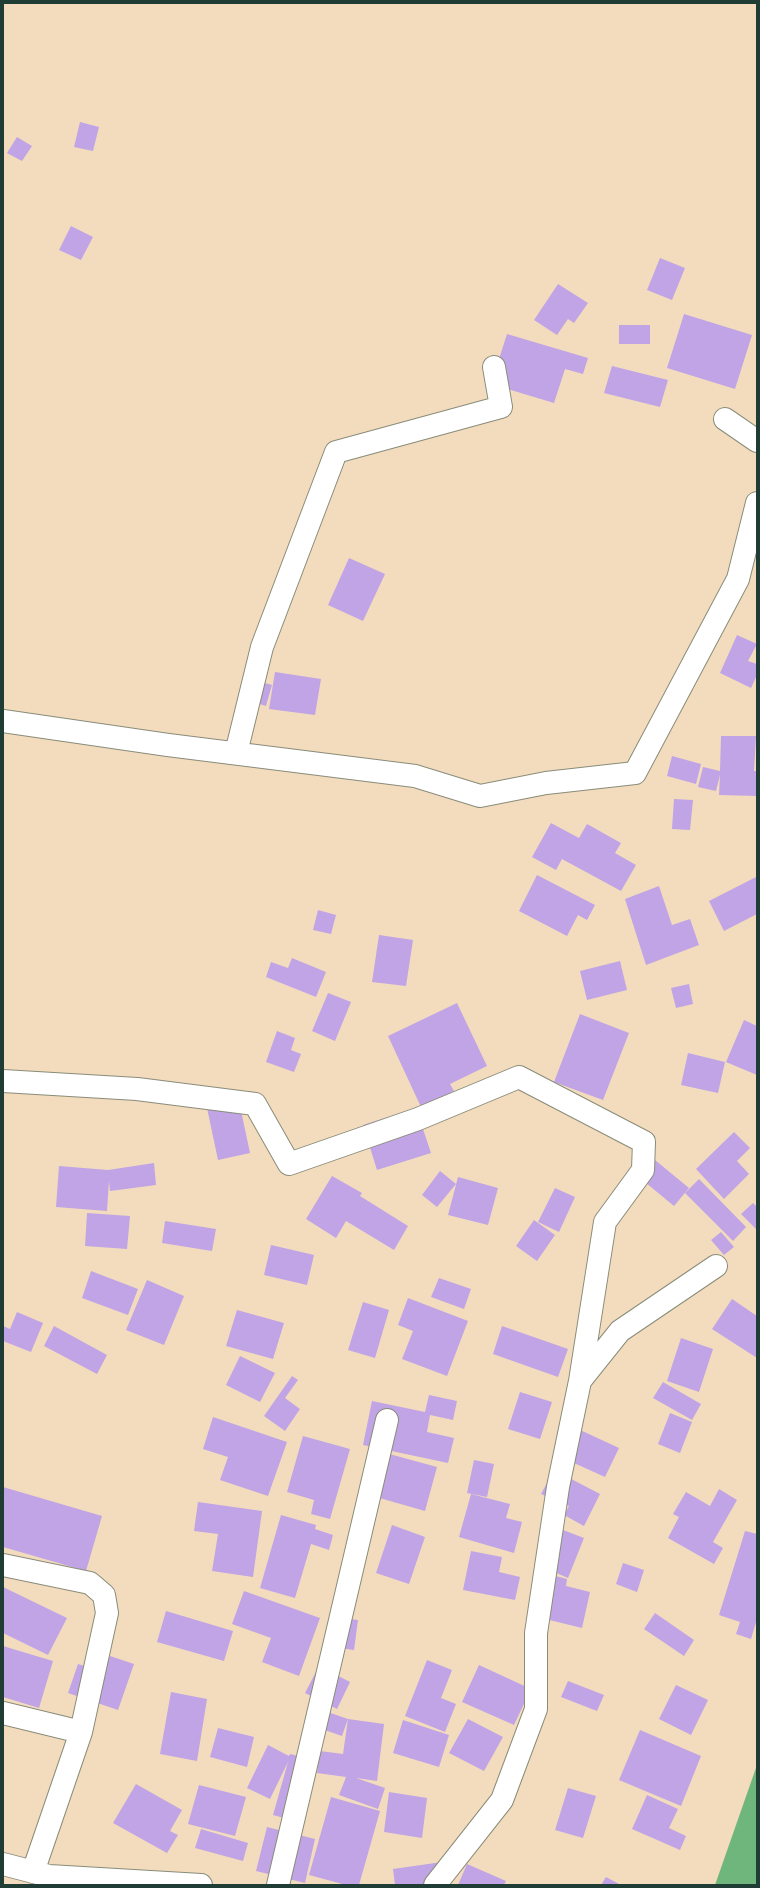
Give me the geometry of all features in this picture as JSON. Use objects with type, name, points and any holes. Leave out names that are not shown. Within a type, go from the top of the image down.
[{"type":"street","points":[[236,753],[262,647],[336,452],[501,407],[494,367]]},
{"type":"street","points":[[725,419],[757,441]]},
{"type":"street","points":[[3,722],[415,776],[480,796],[546,783],[635,773],[738,579],[757,503]]},
{"type":"street","points":[[3,1081],[137,1089],[255,1104],[289,1164],[418,1119],[519,1077],[644,1142],[643,1170],[605,1222],[580,1381],[558,1487],[536,1633],[536,1709],[502,1800],[435,1885]]},
{"type":"street","points":[[580,1381],[620,1332],[716,1266]]},
{"type":"street","points":[[278,1885],[386,1420]]},
{"type":"street","points":[[3,1565],[90,1583],[104,1595],[107,1613],[81,1732],[33,1872]]},
{"type":"street","points":[[3,1713],[81,1732]]},
{"type":"street","points":[[3,1864],[49,1876],[200,1885]]},
{"type":"green space","points":[[757,1765],[757,1885],[715,1885]]},
{"type":"building","points":[[80,122],[99,127],[93,151],[74,147]]},
{"type":"building","points":[[17,137],[32,146],[22,161],[7,153]]},
{"type":"building","points":[[71,226],[93,237],[81,260],[59,250]]},
{"type":"building","points":[[660,258],[685,268],[672,300],[647,290]]},
{"type":"building","points":[[558,284],[588,303],[574,323],[568,319],[557,335],[534,320]]},
{"type":"building","points":[[684,314],[752,335],[735,389],[667,368]]},
{"type":"building","points":[[619,325],[650,325],[650,344],[619,344]]},
{"type":"building","points":[[507,334],[588,358],[583,374],[565,369],[554,403],[491,384]]},
{"type":"building","points":[[612,366],[668,380],[660,407],[604,393]]},
{"type":"building","points":[[349,558],[385,574],[363,621],[328,605]]},
{"type":"building","points":[[737,635],[757,644],[748,661],[757,664],[757,675],[751,688],[720,673]]},
{"type":"building","points":[[275,672],[321,679],[315,715],[269,709]]},
{"type":"building","points":[[251,679],[272,685],[266,706],[246,700]]},
{"type":"building","points":[[721,736],[756,736],[754,771],[757,771],[757,796],[719,795],[720,775],[716,791],[698,787],[703,767],[720,771]]},
{"type":"building","points":[[672,756],[701,764],[696,784],[667,776]]},
{"type":"building","points":[[674,799],[693,800],[690,830],[672,829]]},
{"type":"building","points":[[551,823],[579,838],[587,824],[621,843],[615,853],[636,865],[621,891],[562,859],[556,870],[532,857]]},
{"type":"building","points":[[537,875],[595,905],[587,920],[578,915],[567,936],[519,911]]},
{"type":"building","points":[[756,877],[757,914],[724,931],[709,901]]},
{"type":"building","points":[[659,886],[672,925],[690,919],[699,945],[646,965],[625,899]]},
{"type":"building","points":[[318,910],[336,915],[331,934],[313,930]]},
{"type":"building","points":[[379,935],[413,940],[406,986],[372,982]]},
{"type":"building","points":[[292,958],[326,972],[316,997],[266,977],[271,962],[288,968]]},
{"type":"building","points":[[620,961],[627,990],[587,1000],[580,971]]},
{"type":"building","points":[[689,984],[693,1004],[676,1008],[671,988]]},
{"type":"building","points":[[328,993],[351,1002],[335,1041],[312,1031]]},
{"type":"building","points":[[457,1003],[487,1066],[450,1084],[454,1091],[421,1107],[388,1036]]},
{"type":"building","points":[[580,1014],[629,1033],[603,1100],[554,1082]]},
{"type":"building","points":[[744,1020],[757,1026],[757,1075],[726,1062]]},
{"type":"building","points":[[277,1031],[295,1038],[291,1050],[301,1054],[294,1072],[266,1062]]},
{"type":"building","points":[[688,1053],[725,1062],[718,1093],[681,1085]]},
{"type":"building","points":[[239,1101],[250,1153],[218,1160],[207,1108]]},
{"type":"building","points":[[416,1108],[431,1153],[377,1170],[363,1125]]},
{"type":"building","points":[[734,1132],[750,1148],[737,1161],[749,1174],[724,1199],[696,1169]]},
{"type":"building","points":[[655,1160],[689,1188],[674,1206],[640,1178]]},
{"type":"building","points":[[154,1163],[156,1185],[110,1191],[109,1181],[107,1211],[56,1207],[59,1166],[108,1170]]},
{"type":"building","points":[[440,1171],[456,1184],[437,1207],[422,1195]]},
{"type":"building","points":[[332,1176],[362,1193],[360,1196],[408,1226],[394,1250],[346,1221],[336,1238],[306,1219]]},
{"type":"building","points":[[458,1177],[498,1188],[488,1225],[448,1215]]},
{"type":"building","points":[[699,1179],[746,1227],[733,1241],[685,1193]]},
{"type":"building","points":[[555,1188],[575,1197],[559,1232],[538,1222]]},
{"type":"building","points":[[753,1203],[757,1207],[757,1230],[741,1214]]},
{"type":"building","points":[[87,1213],[130,1216],[127,1249],[85,1246]]},
{"type":"building","points":[[534,1220],[555,1235],[537,1261],[516,1246]]},
{"type":"building","points":[[165,1221],[216,1229],[212,1251],[162,1243]]},
{"type":"building","points":[[721,1232],[734,1247],[724,1255],[711,1240]]},
{"type":"building","points":[[271,1245],[314,1255],[307,1285],[264,1275]]},
{"type":"building","points":[[91,1271],[138,1289],[128,1315],[82,1298]]},
{"type":"building","points":[[439,1278],[471,1289],[464,1309],[431,1297]]},
{"type":"building","points":[[147,1280],[184,1296],[164,1345],[126,1330]]},
{"type":"building","points":[[408,1298],[468,1321],[447,1376],[402,1359],[413,1331],[398,1325]]},
{"type":"building","points":[[732,1299],[757,1316],[757,1358],[712,1329]]},
{"type":"building","points":[[363,1302],[389,1310],[375,1358],[348,1350]]},
{"type":"building","points":[[237,1310],[284,1323],[273,1359],[226,1346]]},
{"type":"building","points":[[17,1312],[43,1323],[31,1352],[3,1341],[3,1326],[10,1329]]},
{"type":"building","points":[[54,1326],[107,1355],[97,1374],[44,1346]]},
{"type":"building","points":[[502,1326],[568,1349],[558,1377],[493,1354]]},
{"type":"building","points":[[681,1338],[713,1349],[699,1392],[667,1381]]},
{"type":"building","points":[[240,1356],[275,1373],[260,1402],[226,1385]]},
{"type":"building","points":[[292,1376],[298,1380],[285,1398],[300,1409],[285,1431],[264,1416]]},
{"type":"building","points":[[663,1382],[701,1404],[692,1420],[653,1398]]},
{"type":"building","points":[[520,1392],[552,1402],[540,1439],[508,1429]]},
{"type":"building","points":[[429,1395],[457,1401],[453,1420],[430,1415],[427,1432],[454,1438],[448,1463],[363,1445],[372,1401],[425,1412]]},
{"type":"building","points":[[670,1413],[692,1422],[680,1453],[658,1444]]},
{"type":"building","points":[[213,1417],[287,1442],[268,1496],[220,1480],[228,1457],[203,1449]]},
{"type":"building","points":[[578,1429],[619,1448],[605,1477],[565,1459]]},
{"type":"building","points":[[303,1436],[350,1449],[330,1519],[311,1514],[314,1500],[287,1492]]},
{"type":"building","points":[[382,1452],[437,1467],[425,1511],[369,1495]]},
{"type":"building","points":[[474,1460],[494,1464],[487,1497],[467,1493]]},
{"type":"building","points":[[554,1470],[600,1494],[584,1526],[564,1515],[569,1506],[541,1494]]},
{"type":"building","points":[[3,1487],[102,1516],[86,1571],[3,1547]]},
{"type":"building","points":[[719,1489],[737,1500],[713,1542],[723,1548],[714,1564],[668,1538],[679,1517],[673,1514],[686,1492],[710,1506]]},
{"type":"building","points":[[471,1494],[510,1504],[506,1518],[522,1522],[514,1553],[459,1537]]},
{"type":"building","points":[[198,1502],[262,1511],[253,1577],[212,1571],[218,1534],[194,1531]]},
{"type":"building","points":[[281,1515],[316,1525],[315,1529],[333,1535],[329,1550],[311,1544],[295,1598],[260,1588]]},
{"type":"building","points":[[392,1525],[425,1537],[409,1584],[376,1573]]},
{"type":"building","points":[[563,1530],[584,1538],[568,1578],[547,1569]]},
{"type":"building","points":[[745,1531],[757,1534],[757,1619],[751,1639],[736,1634],[740,1622],[719,1615]]},
{"type":"building","points":[[471,1551],[502,1557],[499,1572],[520,1577],[515,1600],[463,1590]]},
{"type":"building","points":[[623,1563],[644,1570],[637,1592],[616,1584]]},
{"type":"building","points":[[540,1572],[567,1579],[566,1586],[590,1592],[582,1628],[529,1615]]},
{"type":"building","points":[[3,1587],[67,1618],[48,1655],[3,1633]]},
{"type":"building","points":[[244,1591],[320,1618],[299,1676],[262,1662],[271,1638],[232,1624]]},
{"type":"building","points":[[166,1611],[233,1631],[224,1661],[157,1642]]},
{"type":"building","points":[[655,1613],[694,1640],[684,1656],[644,1629]]},
{"type":"building","points":[[336,1617],[358,1620],[354,1650],[332,1647]]},
{"type":"building","points":[[3,1646],[53,1661],[39,1708],[3,1697]]},
{"type":"building","points":[[110,1656],[134,1664],[118,1710],[68,1693],[78,1664],[104,1672]]},
{"type":"building","points":[[427,1660],[452,1670],[441,1698],[456,1704],[445,1732],[405,1716]]},
{"type":"building","points":[[479,1665],[531,1689],[514,1725],[462,1702]]},
{"type":"building","points":[[319,1666],[350,1682],[337,1709],[305,1693]]},
{"type":"building","points":[[568,1681],[604,1695],[597,1711],[561,1697]]},
{"type":"building","points":[[676,1685],[708,1700],[691,1735],[659,1719]]},
{"type":"building","points":[[171,1692],[207,1699],[197,1761],[160,1754]]},
{"type":"building","points":[[322,1710],[348,1719],[342,1736],[316,1727]]},
{"type":"building","points":[[348,1719],[384,1724],[377,1781],[356,1778],[385,1788],[378,1809],[339,1795],[346,1777],[317,1773],[320,1751],[343,1754]]},
{"type":"building","points":[[468,1719],[503,1737],[484,1771],[449,1753]]},
{"type":"building","points":[[403,1720],[449,1735],[439,1767],[393,1753]]},
{"type":"building","points":[[218,1728],[254,1737],[247,1767],[210,1757]]},
{"type":"building","points":[[640,1730],[701,1756],[681,1806],[619,1780]]},
{"type":"building","points":[[268,1745],[289,1756],[290,1754],[311,1759],[295,1821],[273,1815],[288,1762],[270,1799],[247,1788]]},
{"type":"building","points":[[136,1784],[182,1810],[170,1831],[178,1835],[167,1853],[113,1823]]},
{"type":"building","points":[[199,1785],[246,1797],[235,1836],[188,1824]]},
{"type":"building","points":[[568,1788],[596,1796],[583,1838],[555,1830]]},
{"type":"building","points":[[389,1792],[427,1798],[422,1838],[384,1832]]},
{"type":"building","points":[[647,1795],[678,1809],[669,1828],[686,1836],[680,1850],[632,1829]]},
{"type":"building","points":[[331,1797],[380,1811],[359,1885],[346,1885],[309,1875]]},
{"type":"building","points":[[267,1827],[315,1839],[305,1883],[256,1871]]},
{"type":"building","points":[[201,1829],[248,1843],[243,1861],[195,1848]]},
{"type":"building","points":[[442,1862],[445,1885],[395,1885],[393,1869]]},
{"type":"building","points":[[467,1864],[506,1881],[504,1885],[458,1885]]},
{"type":"building","points":[[606,1877],[621,1885],[601,1885]]}]
